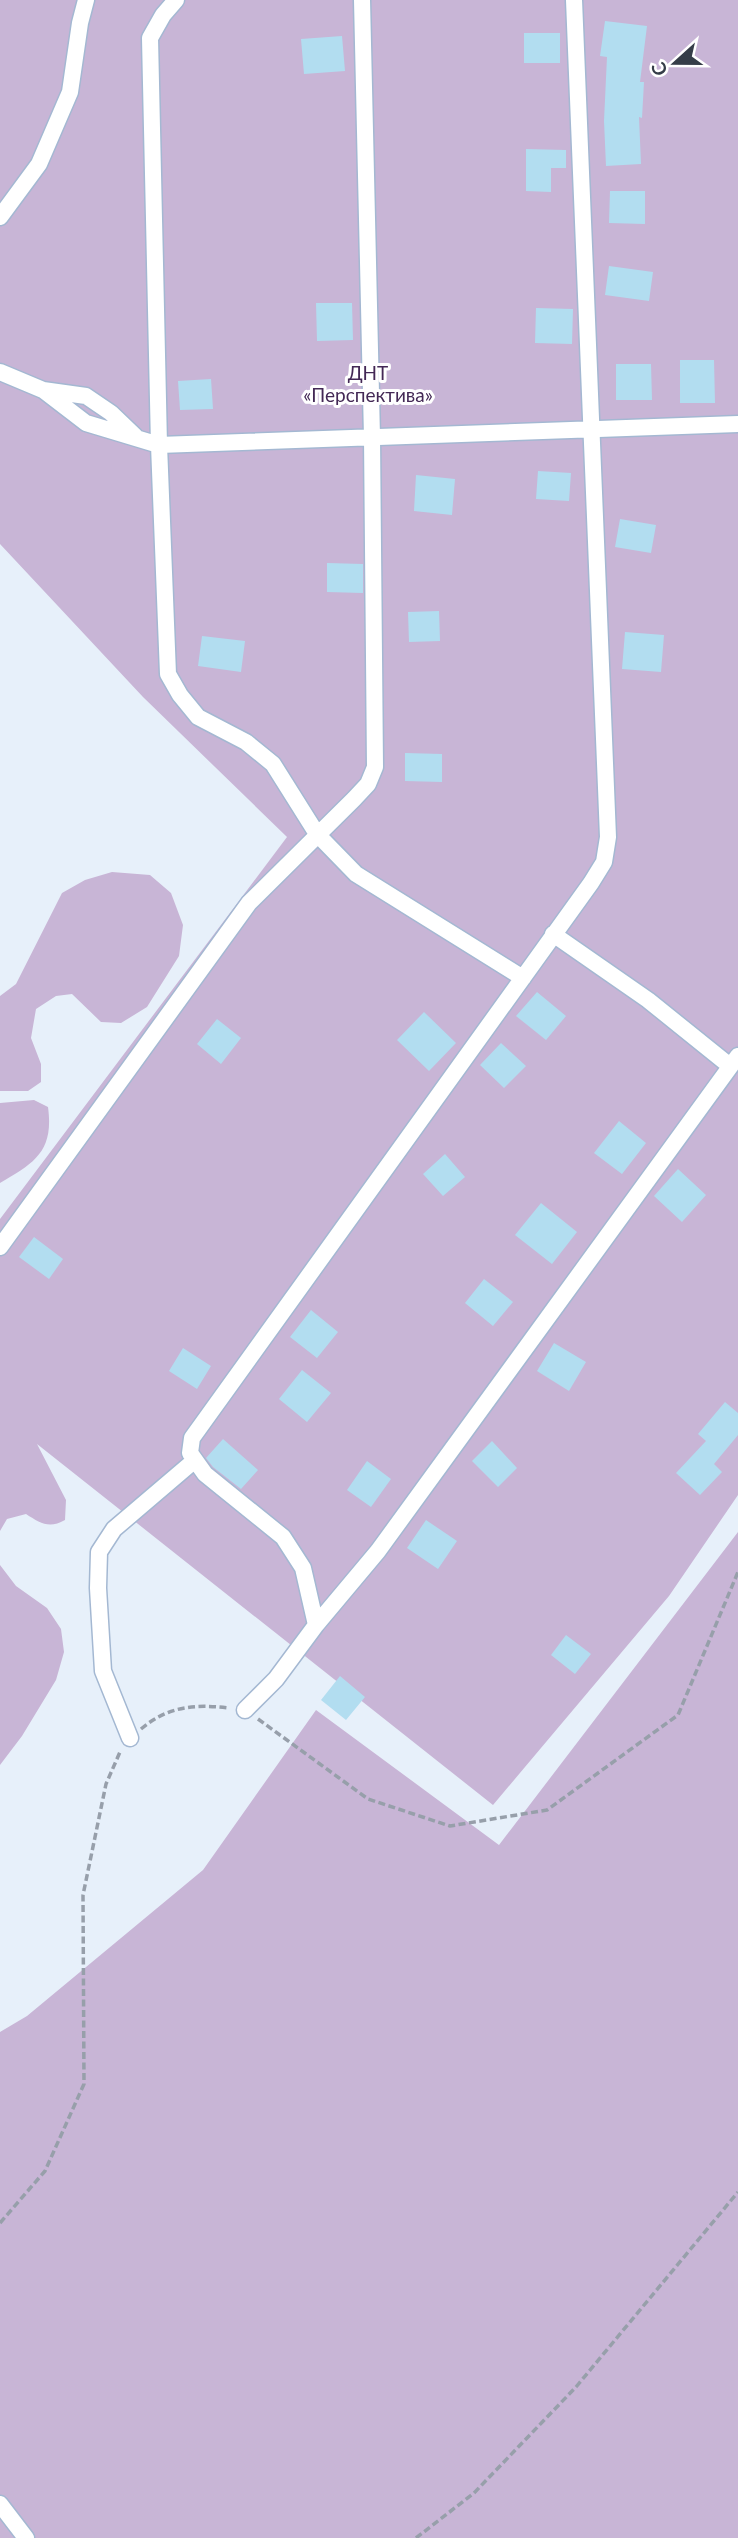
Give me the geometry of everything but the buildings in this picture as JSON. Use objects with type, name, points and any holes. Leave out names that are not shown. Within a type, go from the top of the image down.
[{"type":"street","points":[[0,217],[39,164],[70,92],[86,0]]},
{"type":"street","points":[[176,0],[163,15],[150,38],[159,445],[168,674],[180,695],[198,717],[246,743],[272,764],[317,834],[356,874],[523,978]]},
{"type":"street","points":[[0,1247],[249,903],[368,784],[375,767],[372,437],[362,0]]},
{"type":"street","points":[[316,1625],[303,1568],[283,1537],[205,1474],[190,1453],[192,1438],[592,883],[604,862],[608,837],[574,0]]},
{"type":"street","points":[[0,372],[43,390],[86,396],[111,413],[135,436]]},
{"type":"street","points":[[43,390],[86,423],[159,445],[738,424]]},
{"type":"street","points":[[245,1710],[276,1679],[316,1625],[378,1550],[734,1061],[553,934]]},
{"type":"street","points":[[130,1738],[103,1671],[98,1588],[99,1552],[114,1529],[195,1460]]},
{"type":"street","points":[[0,2504],[26,2538]]},
{"type":"path","points":[[0,2224],[45,2171],[84,2084],[83,1895],[106,1784],[125,1742],[157,1716],[198,1704],[245,1710],[368,1800],[450,1826],[547,1810],[678,1715],[738,1572]]},
{"type":"path","points":[[416,2538],[474,2493],[576,2387],[738,2192]]},
{"type":"green space","name":"ДНТ «Перспектива»","points":[[0,0],[738,0],[738,1495],[669,1596],[493,1805],[37,1444],[66,1500],[65,1520],[45,1524],[26,1514],[7,1519],[0,1531],[0,1219],[287,837],[143,697],[0,544]]},
{"type":"green space","points":[[112,872],[150,875],[171,893],[183,925],[179,956],[147,1007],[121,1023],[101,1022],[72,994],[56,996],[36,1009],[31,1038],[41,1064],[41,1082],[28,1091],[0,1091],[0,996],[16,984],[62,893],[85,880]]},
{"type":"green space","points":[[34,1100],[48,1107],[48,1135],[45,1145],[32,1162],[0,1183],[0,1103]]},
{"type":"green space","points":[[738,1532],[738,2538],[0,2538],[0,2032],[27,2016],[203,1870],[316,1710],[499,1845]]},
{"type":"green space","points":[[0,1565],[16,1586],[47,1608],[61,1629],[64,1652],[56,1680],[22,1736],[0,1765]]}]
